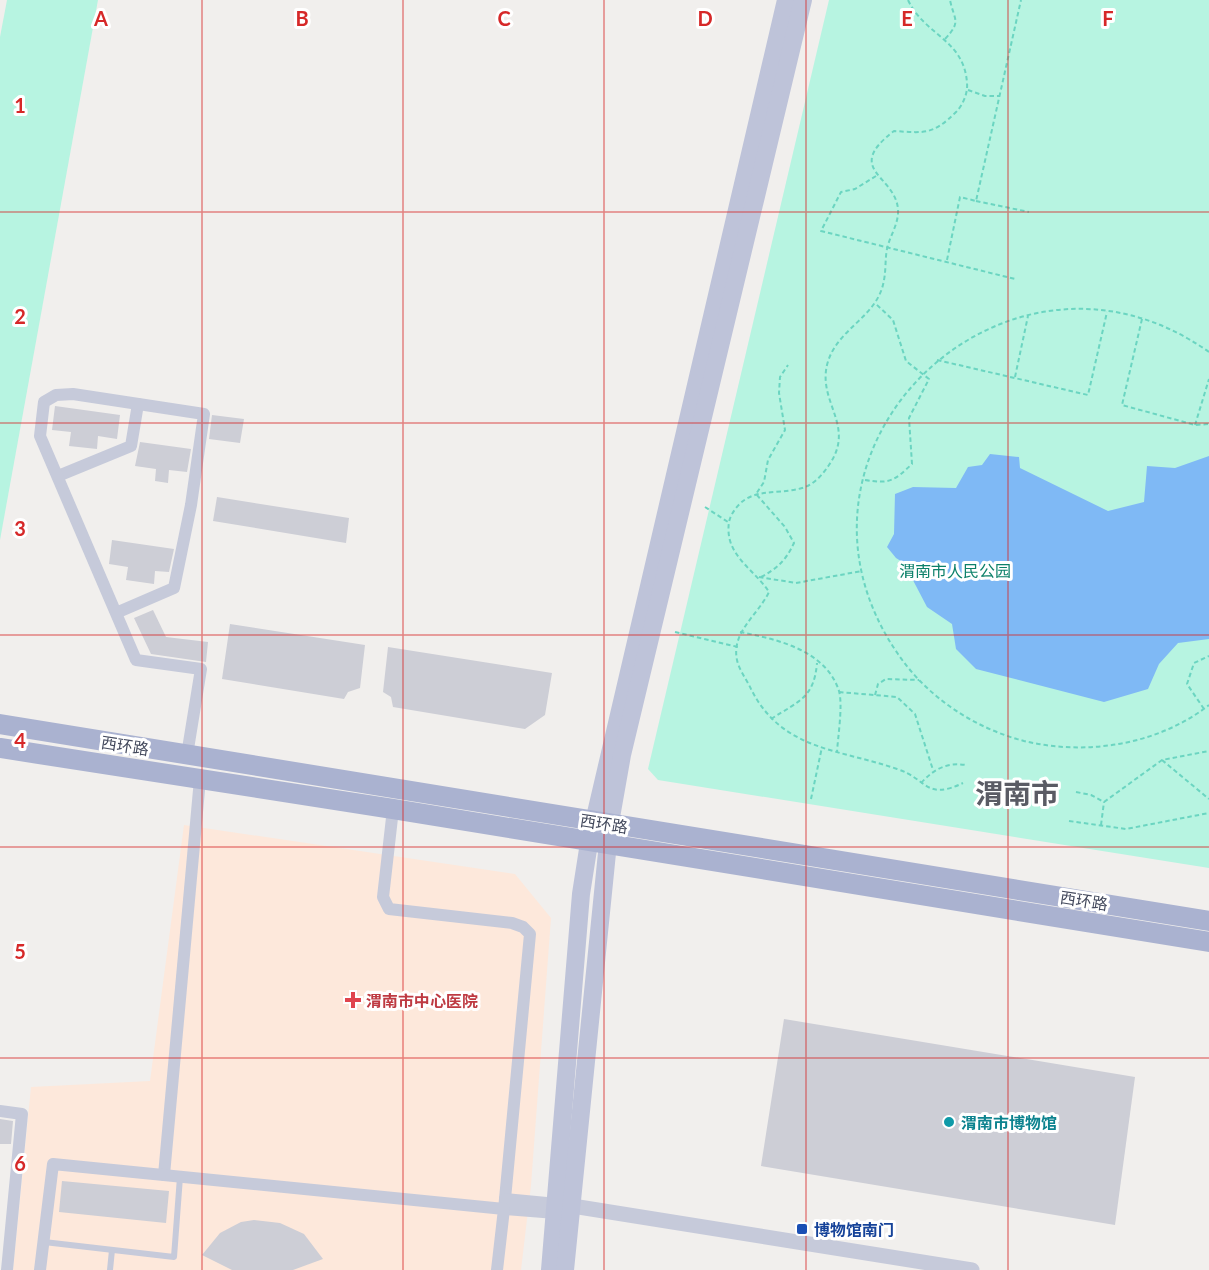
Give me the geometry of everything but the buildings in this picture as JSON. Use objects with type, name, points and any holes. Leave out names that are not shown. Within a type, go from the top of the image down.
[{"type":"main road","points":[[565,1270],[564,1209],[581,894],[597,844],[786,0]]},
{"type":"main road","points":[[602,822],[625,744],[802,0]]},
{"type":"main road","name":"西环路","points":[[0,724],[1209,921]]},
{"type":"main road","name":"西环路","points":[[0,748],[393,809],[1209,942]]},
{"type":"main road","points":[[550,1270],[564,1209]]},
{"type":"street","points":[[116,613],[174,588],[191,505],[204,414],[73,394],[56,395],[44,402],[40,436],[136,660],[201,669],[187,755]]},
{"type":"street","points":[[58,476],[130,446],[138,404]]},
{"type":"street","points":[[164,1175],[200,779]]},
{"type":"street","points":[[393,809],[383,897],[389,909],[512,923],[523,927],[530,934],[497,1270]]},
{"type":"street","points":[[0,1111],[22,1114],[7,1270]]},
{"type":"street","points":[[40,1270],[53,1164],[180,1177],[564,1209],[972,1270]]},
{"type":"street","points":[[564,1209],[906,1270]]},
{"type":"lane","points":[[43,1242],[174,1257],[180,1177]]},
{"type":"lane","points":[[110,1270],[112,1250]]},
{"type":"path","points":[[908,0],[921,20],[960,54],[966,68],[968,90],[960,108],[940,128],[917,132],[894,131],[878,143],[871,160],[876,176],[890,189],[898,208],[895,229],[888,246],[884,283],[876,304],[840,337],[827,366],[826,387],[841,431],[836,455],[813,483],[803,488],[756,494],[737,503],[728,522],[732,546],[769,592],[761,608],[740,632],[736,659],[758,704],[771,719],[804,742],[899,769],[929,788],[945,791],[963,783]]},
{"type":"path","points":[[945,39],[954,30],[957,20],[950,0]]},
{"type":"path","points":[[976,201],[1021,0]]},
{"type":"path","points":[[968,90],[985,96],[1000,96]]},
{"type":"path","points":[[876,176],[855,189],[840,192],[822,231],[947,260],[1015,279]]},
{"type":"path","points":[[947,260],[960,197],[1029,212]]},
{"type":"path","points":[[863,480],[885,483],[897,478],[912,464],[909,418],[929,379],[906,361],[893,320],[876,304]]},
{"type":"path","points":[[1209,352],[1178,333],[1142,319],[1107,312],[1058,310],[1028,315],[992,327],[966,340],[937,360],[922,374],[898,402],[886,422],[863,480],[858,533],[862,571],[877,618],[890,643],[919,680],[956,711],[996,732],[1021,740],[1061,747],[1102,746],[1143,738],[1163,731],[1209,705]]},
{"type":"path","points":[[937,360],[1088,395],[1107,312]]},
{"type":"path","points":[[1014,378],[1028,315]]},
{"type":"path","points":[[1142,319],[1122,405],[1195,425],[1209,424]]},
{"type":"path","points":[[756,494],[764,482],[768,460],[785,430],[779,385],[780,377],[788,365]]},
{"type":"path","points":[[1195,425],[1209,379]]},
{"type":"path","points":[[756,494],[785,528],[794,543],[777,569],[759,577]]},
{"type":"path","points":[[705,507],[728,522]]},
{"type":"path","points":[[759,577],[796,583],[862,571]]},
{"type":"path","points":[[675,632],[738,647]]},
{"type":"path","points":[[740,632],[780,639],[807,653],[830,675],[839,692],[837,752]]},
{"type":"path","points":[[1204,709],[1187,684],[1194,663],[1209,656]]},
{"type":"path","points":[[771,719],[804,698],[815,683],[817,663]]},
{"type":"path","points":[[875,695],[878,684],[886,679],[919,680]]},
{"type":"path","points":[[839,692],[897,697],[915,714],[933,770]]},
{"type":"path","points":[[811,800],[822,747]]},
{"type":"path","points":[[1101,825],[1104,802],[1162,760],[1209,751]]},
{"type":"path","points":[[1162,760],[1209,799]]},
{"type":"path","points":[[921,783],[933,770],[953,763],[966,765]]},
{"type":"path","points":[[1076,792],[1091,795],[1104,802]]},
{"type":"path","points":[[1069,821],[1126,828],[1209,813]]},
{"type":"shaded area","name":"渭南市中心医院","points":[[184,825],[515,874],[551,918],[531,1185],[521,1270],[13,1270],[31,1087],[150,1081]]},
{"type":"green space","points":[[7,0],[98,0],[0,540],[0,37]]},
{"type":"green space","name":"渭南市人民公园","points":[[829,0],[1209,0],[1209,868],[658,780],[648,769]]},
{"type":"water","points":[[990,454],[1019,457],[1020,468],[1108,511],[1144,502],[1147,466],[1175,468],[1209,456],[1209,639],[1178,643],[1159,664],[1148,689],[1104,702],[976,669],[956,649],[952,624],[927,607],[904,563],[896,558],[887,547],[894,534],[895,494],[913,487],[956,488],[968,467],[982,465]]},
{"type":"place","name":"渭南市中心医院","points":[[353,1000]]},
{"type":"place","name":"渭南市博物馆","points":[[949,1122]]},
{"type":"place","name":"博物馆南门","points":[[802,1229]]},
{"type":"district","name":"渭南市","points":[[1017,793]]}]
